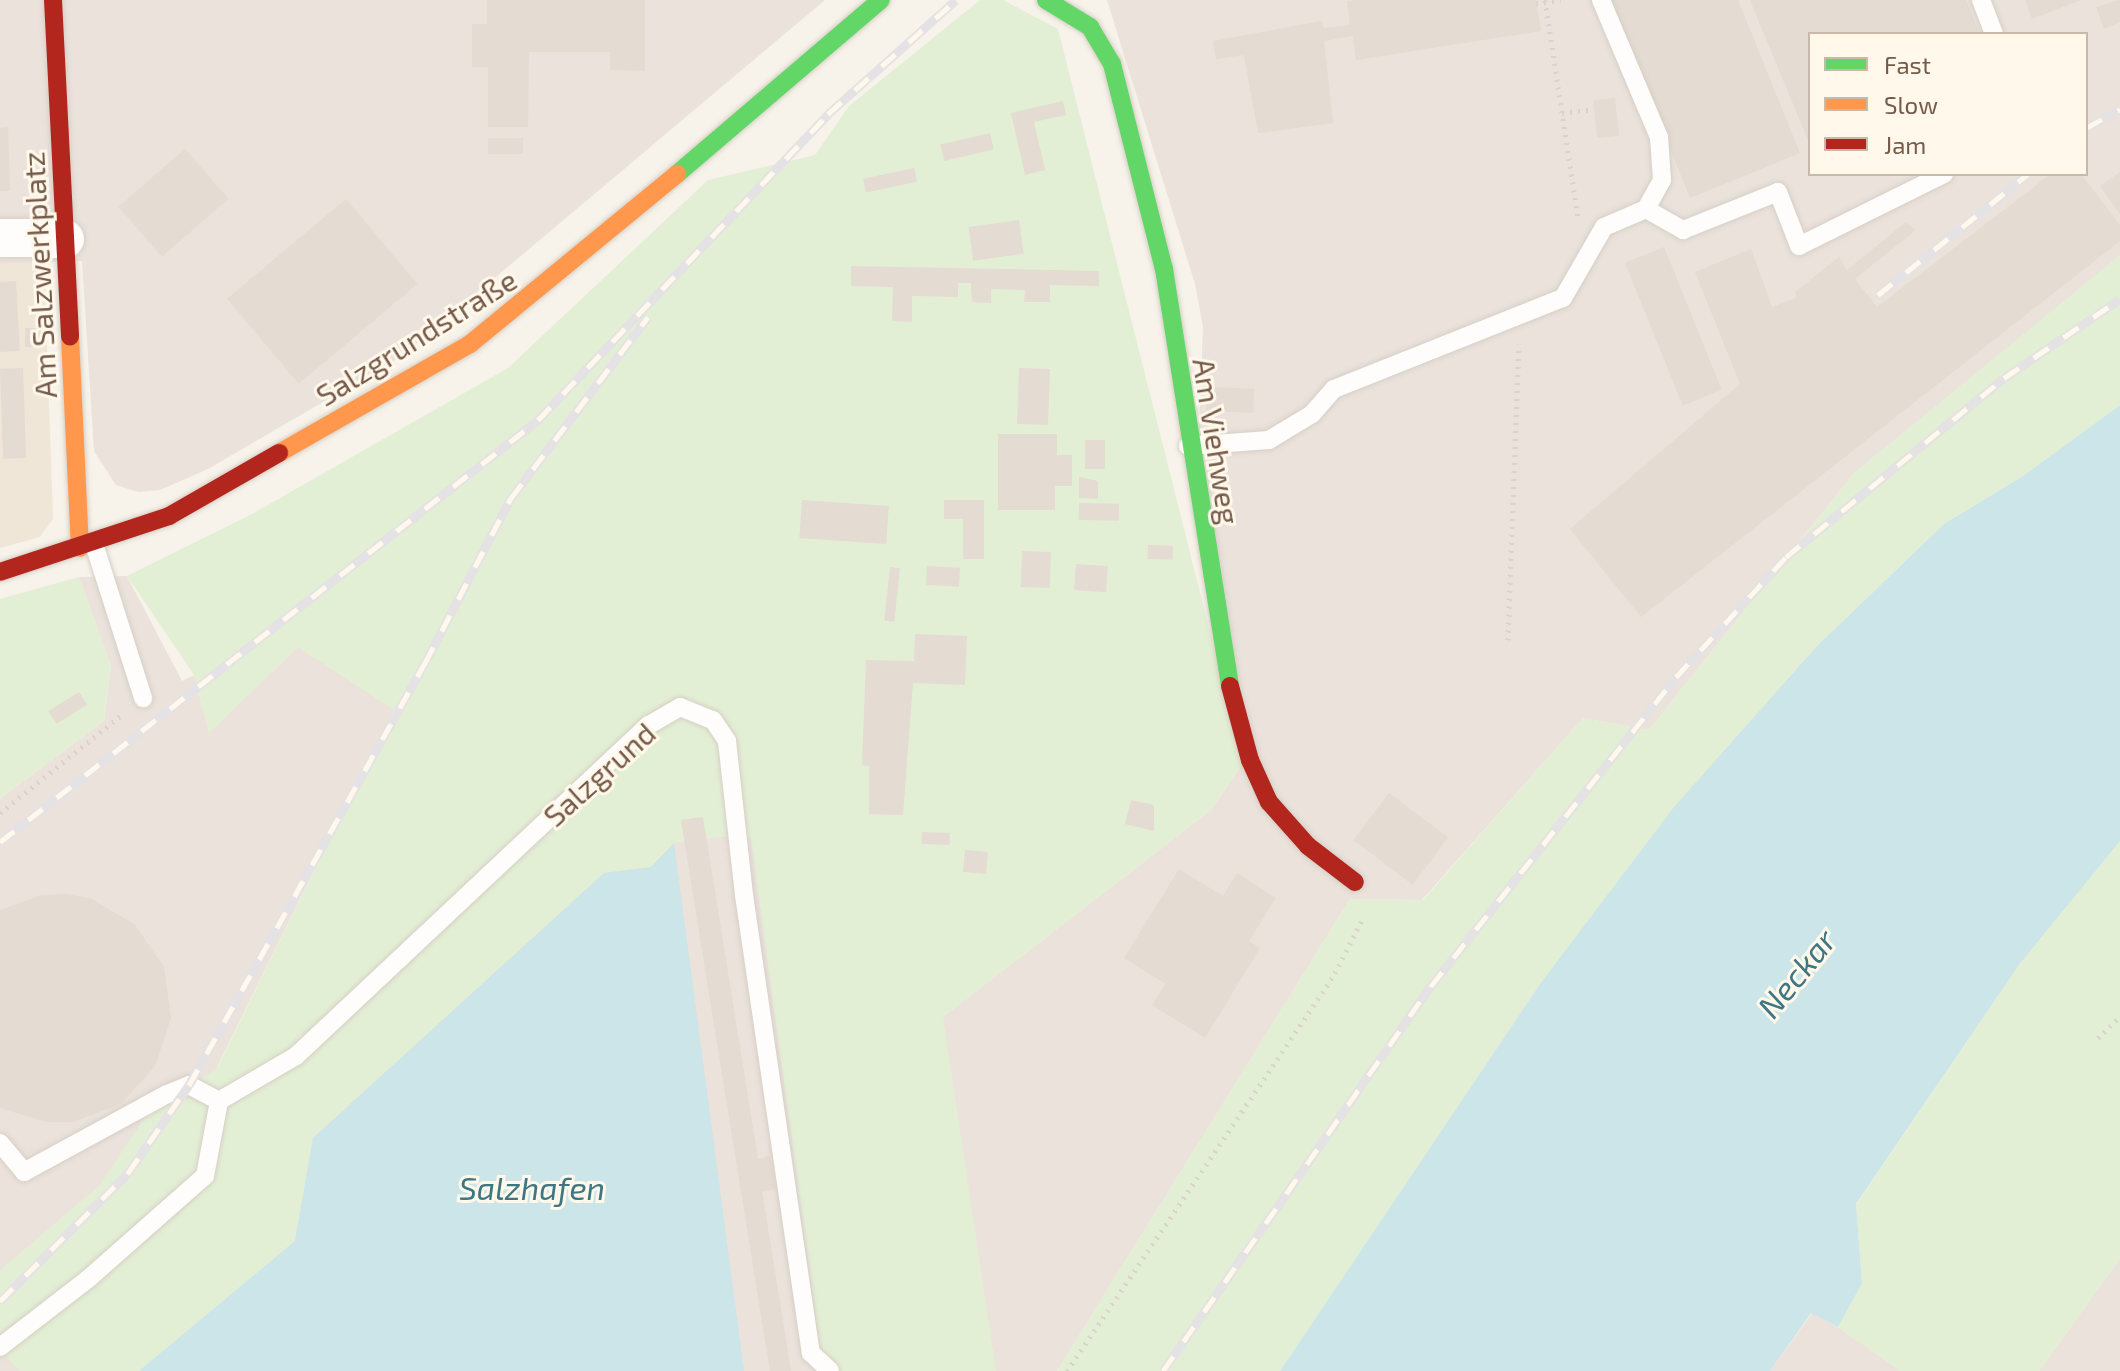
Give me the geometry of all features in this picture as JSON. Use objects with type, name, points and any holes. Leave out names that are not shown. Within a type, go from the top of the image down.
[{"type":"street","name":"Am Salzwerkplatz","points":[[53,0],[65,239],[87,546]]},
{"type":"street","name":"Salzgrundstraße","points":[[0,572],[87,546],[169,516],[470,344],[543,289],[881,0]]},
{"type":"street","name":"Am Viehweg","points":[[1046,0],[1090,27],[1112,64],[1164,269],[1188,446],[1234,711],[1250,760],[1269,802],[1308,846],[1355,882]]},
{"type":"street","points":[[0,238],[65,239]]},
{"type":"lane","points":[[1188,446],[1269,440],[1312,414],[1334,389],[1563,298],[1604,227],[1646,209],[1662,180],[1659,137],[1601,0]]},
{"type":"lane","points":[[1981,0],[1993,32]]},
{"type":"lane","points":[[1646,209],[1683,230],[1778,192],[1799,246],[1940,176]]},
{"type":"lane","points":[[87,546],[143,698]]},
{"type":"lane","name":"Salzgrund","points":[[219,1101],[296,1056],[649,725],[680,707],[713,720],[727,741],[733,770],[744,895],[811,1353],[830,1371]]},
{"type":"lane","points":[[0,1143],[24,1172],[189,1085],[219,1101],[205,1176],[88,1279],[0,1347]]},
{"type":"path","points":[[1536,3],[1561,0]]},
{"type":"path","points":[[1546,1],[1584,262]]},
{"type":"path","points":[[1562,113],[1594,109]]},
{"type":"path","points":[[1508,640],[1520,315]]},
{"type":"path","points":[[0,813],[143,698]]},
{"type":"path","points":[[1067,1371],[1335,973],[1365,915],[1355,882]]},
{"type":"path","points":[[2098,1038],[2120,1017]]},
{"type":"shaded area","points":[[0,0],[825,0],[402,356],[208,469],[160,490],[138,492],[116,485],[94,451],[82,261],[0,264]]},
{"type":"shaded area","points":[[1107,0],[2120,0],[2120,257],[1854,473],[1649,730],[1583,718],[1422,900],[1350,899],[1057,1371],[0,1371],[0,799],[104,721],[111,666],[79,577],[127,576],[182,681],[194,675],[209,732],[298,647],[394,709],[216,1069],[682,677],[944,1016],[1211,810],[1243,763],[1197,484],[1203,327],[1195,284]]},
{"type":"shaded area","points":[[44,262],[53,519],[40,537],[0,548],[0,264]]},
{"type":"shaded area","points":[[2120,1258],[2120,1371],[2039,1371]]},
{"type":"shaded area","points":[[1812,1313],[1838,1327],[1901,1371],[1770,1371]]},
{"type":"green space","points":[[980,0],[1003,0],[1058,29],[1243,763],[1211,810],[943,1017],[996,1371],[823,1371],[751,838],[729,836],[674,843],[651,867],[604,873],[313,1138],[295,1241],[139,1371],[19,1371],[0,1349],[0,1270],[99,1186],[154,1104],[216,1070],[394,710],[298,647],[209,733],[194,675],[127,576],[252,514],[508,368],[708,180],[815,155],[849,106]]},
{"type":"green space","points":[[2120,255],[2120,405],[2023,476],[1944,524],[1818,645],[1540,984],[1280,1371],[1057,1371],[1350,899],[1423,900],[1583,718],[1649,730],[1854,473]]},
{"type":"green space","points":[[79,577],[111,666],[104,721],[0,799],[0,599]]},
{"type":"green space","points":[[2120,841],[2120,1258],[2039,1371],[1901,1371],[1838,1327],[1862,1282],[1856,1205],[2019,965]]},
{"type":"water","name":"Neckar","points":[[2120,405],[2120,841],[2019,965],[1856,1204],[1862,1283],[1838,1327],[1811,1313],[1770,1371],[1280,1371],[1540,984],[1674,807],[1818,645],[1944,524],[2023,476]]},
{"type":"water","name":"Salzhafen","points":[[674,843],[744,1371],[139,1371],[295,1241],[313,1138],[604,873],[651,867]]},
{"type":"building","points":[[487,0],[645,0],[645,71],[610,70],[610,52],[529,52],[528,127],[488,127],[488,67],[472,67],[472,24],[487,24]]},
{"type":"building","points":[[1536,0],[1541,31],[1356,60],[1353,36],[1324,41],[1333,123],[1258,133],[1244,55],[1216,59],[1213,41],[1322,21],[1324,28],[1350,25],[1347,1]]},
{"type":"building","points":[[1610,0],[1738,0],[1800,153],[1690,198]]},
{"type":"building","points":[[1750,0],[1966,0],[1979,32],[1808,32],[1808,140]]},
{"type":"building","points":[[2025,0],[2081,0],[2032,19]]},
{"type":"building","points":[[2120,0],[2120,22],[2104,29],[2096,7]]},
{"type":"building","points":[[1615,98],[1619,136],[1597,138],[1593,100]]},
{"type":"building","points":[[1063,101],[1066,115],[1034,122],[1045,170],[1025,175],[1011,113]]},
{"type":"building","points":[[8,127],[10,191],[0,191],[0,128]]},
{"type":"building","points":[[990,133],[994,150],[944,161],[940,144]]},
{"type":"building","points":[[488,138],[523,138],[523,154],[488,154]]},
{"type":"building","points":[[185,149],[228,199],[162,257],[119,207]]},
{"type":"building","points":[[914,168],[917,182],[866,193],[863,179]]},
{"type":"building","points":[[2120,172],[2120,214],[2100,186]]},
{"type":"building","points":[[2048,176],[2083,176],[2120,225],[2120,241],[1641,617],[1570,529],[1740,384],[1695,272],[1751,249],[1772,307],[1796,298],[1795,292],[1839,257],[1847,270],[1906,222],[1916,230],[1855,279],[1877,307]]},
{"type":"building","points":[[346,199],[417,284],[299,384],[227,299]]},
{"type":"building","points":[[1019,220],[1024,254],[973,261],[968,227]]},
{"type":"building","points":[[1664,247],[1722,390],[1683,406],[1625,263]]},
{"type":"building","points":[[851,266],[1099,271],[1099,286],[1050,285],[1050,302],[1024,302],[1025,290],[991,289],[991,303],[972,302],[971,283],[958,283],[958,297],[912,296],[912,322],[892,321],[893,287],[851,286]]},
{"type":"building","points":[[16,281],[20,351],[0,352],[0,282]]},
{"type":"building","points":[[25,328],[41,328],[41,347],[25,347]]},
{"type":"building","points":[[23,368],[26,458],[3,459],[0,369]]},
{"type":"building","points":[[1019,368],[1050,369],[1048,425],[1017,424]]},
{"type":"building","points":[[1207,387],[1254,389],[1253,413],[1206,411]]},
{"type":"building","points":[[998,434],[1057,434],[1057,455],[1072,455],[1072,486],[1055,486],[1055,510],[998,510]]},
{"type":"building","points":[[1085,440],[1105,440],[1105,469],[1085,469]]},
{"type":"building","points":[[1079,477],[1098,481],[1098,499],[1079,498]]},
{"type":"building","points":[[802,500],[889,506],[886,544],[799,538]]},
{"type":"building","points":[[944,500],[984,500],[984,559],[963,559],[963,519],[944,519]]},
{"type":"building","points":[[1079,503],[1119,504],[1119,521],[1079,520]]},
{"type":"building","points":[[1148,545],[1173,546],[1172,560],[1148,559]]},
{"type":"building","points":[[1022,551],[1051,552],[1050,588],[1021,587]]},
{"type":"building","points":[[1076,564],[1108,566],[1106,592],[1074,590]]},
{"type":"building","points":[[927,566],[960,568],[959,587],[926,585]]},
{"type":"building","points":[[890,567],[900,568],[894,622],[884,621]]},
{"type":"building","points":[[915,634],[967,636],[965,685],[913,683],[903,815],[869,814],[869,766],[862,765],[866,660],[914,661]]},
{"type":"building","points":[[79,692],[87,705],[56,724],[48,711]]},
{"type":"building","points":[[1389,793],[1448,838],[1413,885],[1353,840]]},
{"type":"building","points":[[1131,800],[1154,805],[1154,831],[1125,824]]},
{"type":"building","points":[[703,817],[758,1159],[770,1156],[776,1189],[762,1191],[791,1371],[770,1371],[681,820]]},
{"type":"building","points":[[922,832],[950,833],[950,845],[922,844]]},
{"type":"building","points":[[965,850],[988,852],[986,874],[963,872]]},
{"type":"building","points":[[1179,869],[1223,896],[1237,873],[1276,898],[1249,941],[1260,948],[1205,1038],[1152,1005],[1166,984],[1124,958]]},
{"type":"building","points":[[67,894],[92,899],[135,925],[164,967],[171,1018],[155,1066],[121,1104],[73,1122],[47,1122],[0,1108],[0,910],[42,895]]},
{"type":"railway","points":[[0,842],[538,420],[828,114],[956,0]]},
{"type":"railway","points":[[2088,127],[2120,109]]},
{"type":"railway","points":[[1878,295],[2026,176]]},
{"type":"railway","points":[[1163,1371],[1431,986],[1676,677],[1786,557],[2004,378],[2120,299]]},
{"type":"railway","points":[[0,1301],[128,1173],[189,1085],[425,663],[511,498],[648,317]]},
{"type":"traffic: fast","points":[[677,174],[881,0]]},
{"type":"traffic: fast","points":[[1046,0],[1090,27],[1112,64],[1164,269],[1230,686]]},
{"type":"traffic: slow","points":[[279,453],[470,344],[677,174]]},
{"type":"traffic: slow","points":[[70,337],[80,548]]},
{"type":"traffic: jam","points":[[53,0],[70,337]]},
{"type":"traffic: jam","points":[[0,572],[169,516],[279,453]]},
{"type":"traffic: jam","points":[[1230,686],[1250,760],[1269,802],[1308,846],[1355,882]]}]
